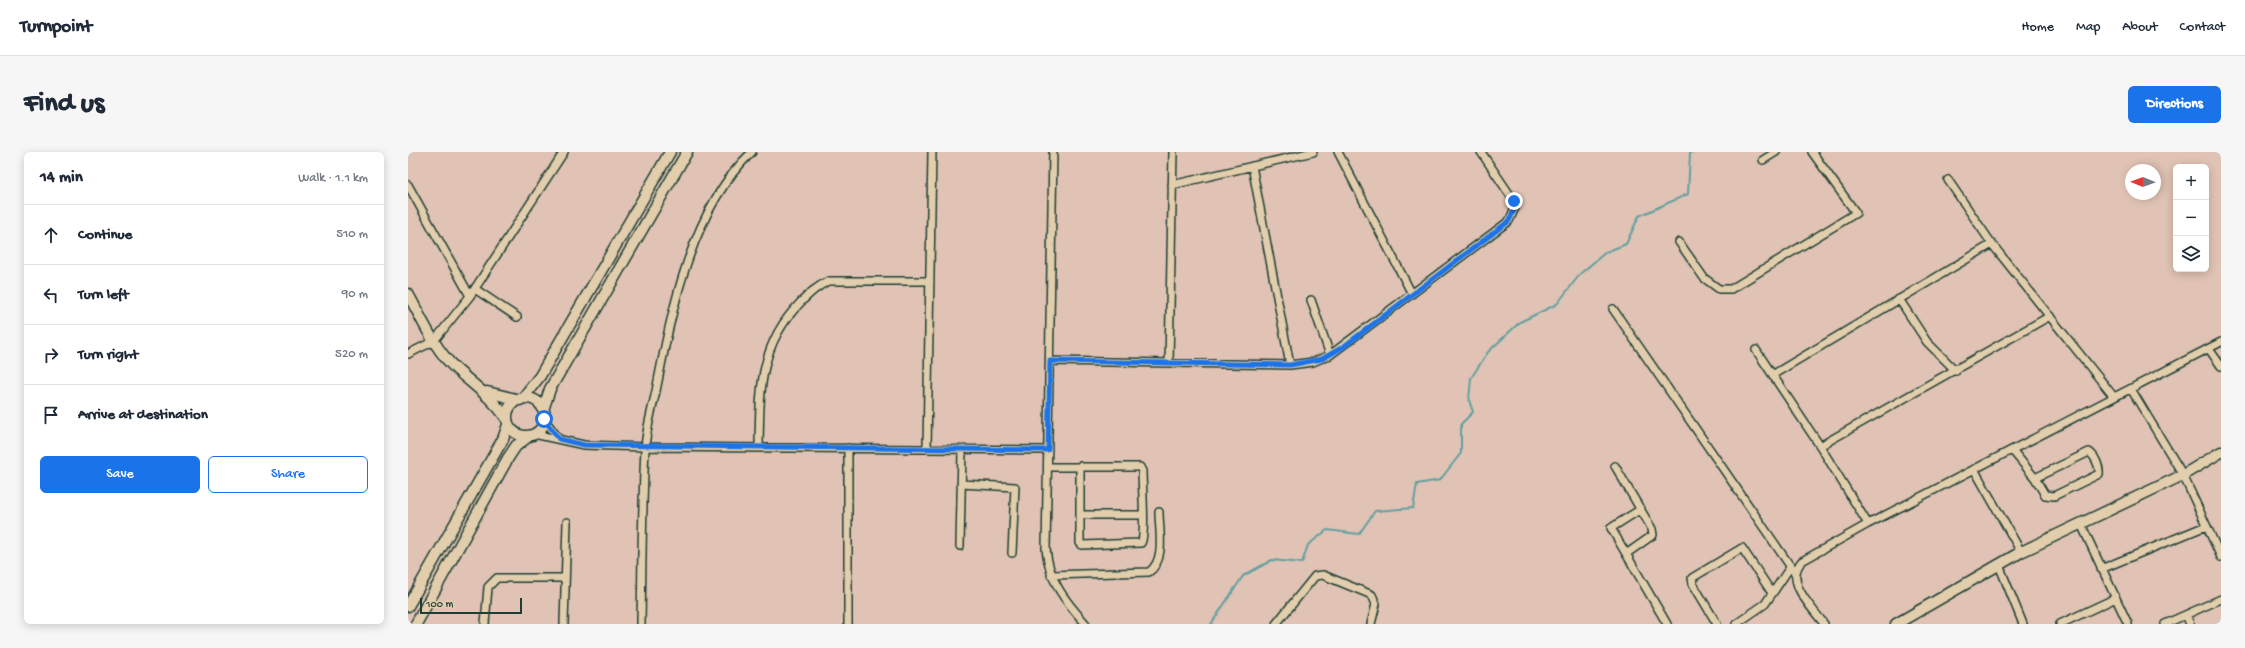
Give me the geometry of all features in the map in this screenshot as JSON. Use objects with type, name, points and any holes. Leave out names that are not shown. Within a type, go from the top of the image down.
[{"type":"main road","points":[[408,606],[493,457],[508,422],[510,407],[521,399],[537,381],[670,152]]},
{"type":"main road","points":[[416,624],[508,458],[516,446],[543,425],[543,414],[550,389],[687,152]]},
{"type":"main road","points":[[408,294],[434,341],[454,367],[497,404],[517,434],[532,435]]},
{"type":"main road","points":[[480,389],[501,397],[532,400],[537,402],[543,414]]},
{"type":"main road","points":[[1896,624],[2021,552],[2183,475],[2221,452]]},
{"type":"street","points":[[408,354],[434,341],[470,296],[564,152]]},
{"type":"street","points":[[640,624],[645,447],[665,342],[683,278],[707,214],[723,187],[742,161],[752,152]]},
{"type":"street","points":[[927,449],[932,152]]},
{"type":"street","points":[[1053,152],[1046,549],[1051,575],[1064,600],[1086,624]]},
{"type":"street","points":[[1169,363],[1173,152]]},
{"type":"street","points":[[1172,185],[1313,152]]},
{"type":"street","points":[[1338,152],[1412,294]]},
{"type":"street","points":[[1050,361],[1290,365],[1313,362],[1330,355],[1509,221],[1515,208],[1514,201],[1481,152]]},
{"type":"street","points":[[1763,160],[1776,152]]},
{"type":"street","points":[[1679,242],[1704,278],[1719,289],[1731,289],[1856,213],[1812,152]]},
{"type":"street","points":[[1252,166],[1290,365]]},
{"type":"street","points":[[1948,180],[1992,244],[2114,397]]},
{"type":"street","points":[[408,185],[470,296]]},
{"type":"street","points":[[1774,374],[1899,298],[1992,244]]},
{"type":"street","points":[[759,448],[761,387],[775,335],[782,323],[807,296],[821,284],[829,281],[930,281]]},
{"type":"street","points":[[475,289],[517,317]]},
{"type":"street","points":[[1899,298],[1927,342],[1956,371]]},
{"type":"street","points":[[1311,300],[1330,355]]},
{"type":"street","points":[[1613,309],[1791,566],[1795,573],[1797,587],[1824,624]]},
{"type":"street","points":[[1820,446],[1956,371],[2050,316]]},
{"type":"street","points":[[1795,573],[1802,561],[1868,524],[2221,342]]},
{"type":"street","points":[[2209,349],[2221,366]]},
{"type":"street","points":[[1756,350],[1774,374],[1868,524]]},
{"type":"street","points":[[2131,388],[2183,475],[2221,557]]},
{"type":"street","points":[[543,414],[559,439]]},
{"type":"street","points":[[532,435],[584,445],[645,447],[1048,450]]},
{"type":"street","points":[[848,448],[848,624]]},
{"type":"street","points":[[960,546],[962,450]]},
{"type":"street","points":[[2012,450],[2035,478],[2045,495],[2054,496],[2099,474],[2099,469],[2092,454],[2089,452],[2035,478]]},
{"type":"street","points":[[1048,467],[1080,466],[1140,468],[1142,471],[1143,539],[1141,543],[1082,545],[1079,541],[1080,466]]},
{"type":"street","points":[[1615,466],[1641,509],[1652,529],[1653,535],[1626,554]]},
{"type":"street","points":[[1974,470],[2021,552]]},
{"type":"street","points":[[961,484],[1015,487],[1012,553]]},
{"type":"street","points":[[1641,509],[1611,528],[1667,624]]},
{"type":"street","points":[[1051,575],[1149,572],[1156,566],[1159,558],[1159,512]]},
{"type":"street","points":[[1080,515],[1142,515]]},
{"type":"street","points":[[564,624],[567,522]]},
{"type":"street","points":[[2081,524],[2128,624]]},
{"type":"street","points":[[2101,569],[2206,526]]},
{"type":"street","points":[[1717,624],[1693,584],[1692,578],[1742,548],[1772,593]]},
{"type":"street","points":[[1998,565],[2023,624]]},
{"type":"street","points":[[1736,624],[1757,611],[1791,566]]},
{"type":"street","points":[[1276,624],[1314,576],[1323,575],[1372,595],[1375,598],[1376,604],[1371,624]]},
{"type":"street","points":[[485,624],[488,587],[497,578],[566,578]]},
{"type":"street","points":[[2064,623],[2116,598]]},
{"type":"street","points":[[2165,624],[2221,599]]},
{"type":"street","points":[[2186,615],[2190,624]]},
{"type":"waterway","points":[[1211,624],[1243,576],[1272,560],[1302,563],[1308,545],[1327,530],[1359,534],[1375,511],[1413,508],[1417,484],[1440,480],[1461,453],[1461,424],[1473,412],[1469,400],[1471,378],[1488,352],[1520,322],[1557,304],[1581,273],[1606,252],[1626,244],[1639,216],[1688,194],[1690,153],[1692,152]]},
{"type":"route","points":[[544,419],[559,439],[584,445],[645,447],[1048,450],[1050,361],[1290,365],[1303,364],[1322,359],[1343,347],[1509,221],[1515,208],[1514,201]]}]
